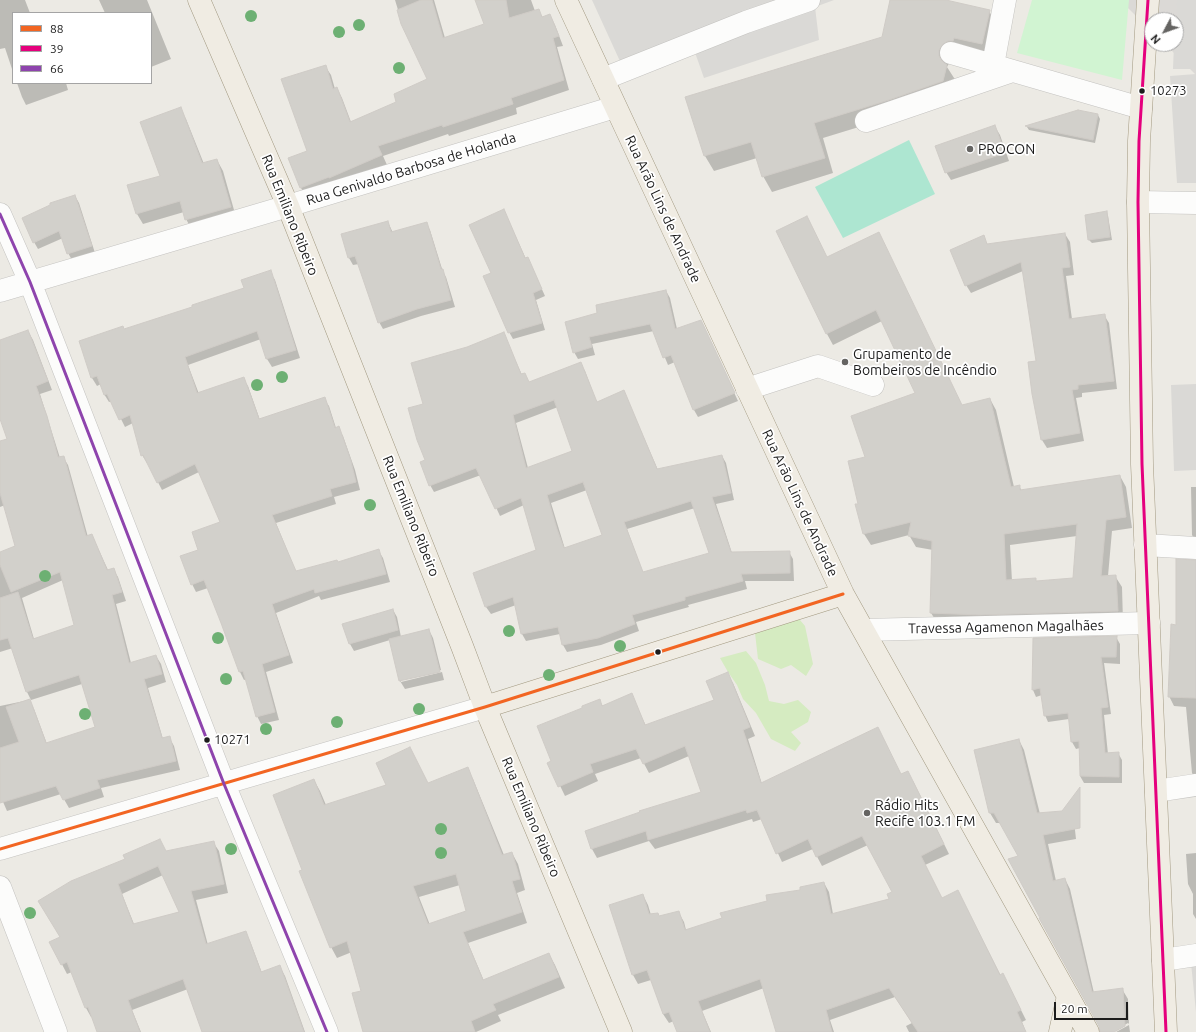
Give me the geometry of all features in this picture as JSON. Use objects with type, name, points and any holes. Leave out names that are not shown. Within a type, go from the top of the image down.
[{"type":"main road","name":"Rua Emiliano Ribeiro","points":[[199,0],[288,206],[485,707],[621,1032]]},
{"type":"main road","name":"Rua Arão Lins de Andrade","points":[[566,0],[843,594],[1088,1032]]},
{"type":"main road","points":[[1148,0],[1141,108],[1138,202],[1145,545],[1166,1032]]},
{"type":"main road","points":[[485,707],[843,594]]},
{"type":"main road","points":[[1060,1032],[1068,996]]},
{"type":"street","points":[[603,79],[746,22],[809,0]]},
{"type":"street","points":[[1003,68],[1006,0]]},
{"type":"street","points":[[951,53],[1141,108]]},
{"type":"street","points":[[866,121],[1003,68]]},
{"type":"street","name":"Rua Genivaldo Barbosa de Holanda","points":[[0,291],[615,107]]},
{"type":"street","points":[[1138,202],[1196,203]]},
{"type":"street","points":[[0,214],[30,282],[224,784],[327,1032]]},
{"type":"street","points":[[747,389],[818,366],[873,385]]},
{"type":"street","points":[[1145,545],[1196,548]]},
{"type":"street","name":"Travessa Agamenon Magalhães","points":[[864,630],[1149,623]]},
{"type":"street","points":[[0,848],[485,707]]},
{"type":"street","points":[[1156,791],[1196,785]]},
{"type":"street","points":[[0,886],[56,1032]]},
{"type":"street","points":[[1163,960],[1196,955]]},
{"type":"shaded area","points":[[592,0],[834,0],[815,7],[819,40],[704,78],[692,44],[624,70]]},
{"type":"shaded area","points":[[1120,0],[1196,0],[1196,75],[1173,52],[1184,52],[1184,12],[1144,12],[1144,24]]},
{"type":"shaded area","points":[[1177,0],[1196,0],[1196,69],[1173,69],[1174,52],[1184,52],[1184,12],[1177,12]]},
{"type":"shaded area","points":[[1196,74],[1196,183],[1177,183],[1170,76]]},
{"type":"shaded area","points":[[1196,384],[1196,470],[1174,471],[1171,385]]},
{"type":"shaded area","points":[[1191,963],[1196,963],[1196,1012]]},
{"type":"green space","points":[[1032,0],[1129,0],[1122,80],[1017,53]]},
{"type":"green space","points":[[909,140],[935,194],[843,238],[815,187]]},
{"type":"green space","points":[[795,614],[805,626],[813,664],[806,676],[791,665],[781,669],[758,659],[755,633]]},
{"type":"green space","points":[[746,651],[756,663],[765,685],[769,701],[784,704],[798,700],[811,712],[808,722],[791,732],[801,743],[795,751],[771,739],[756,713],[743,699],[737,685],[720,658]]},
{"type":"building","points":[[421,0],[432,0],[443,38],[484,24],[475,0],[506,0],[509,18],[539,9],[542,17],[550,14],[559,36],[553,38],[564,80],[511,98],[513,104],[378,146],[382,155],[329,178],[300,188],[288,158],[307,151],[281,79],[326,65],[333,89],[337,87],[350,122],[396,102],[394,94],[427,79],[401,24],[397,10]]},
{"type":"building","points":[[890,0],[946,0],[990,10],[982,44],[954,38],[953,41],[948,41],[943,44],[939,50],[939,56],[947,65],[943,81],[889,100],[814,123],[825,158],[762,177],[751,142],[704,156],[685,97],[882,37]]},
{"type":"building","points":[[181,107],[202,163],[217,159],[231,207],[185,220],[180,201],[136,214],[127,185],[160,176],[140,122]]},
{"type":"building","points":[[1078,110],[1098,114],[1093,140],[1025,126]]},
{"type":"building","name":"PROCON","points":[[995,125],[1005,153],[945,173],[935,146]]},
{"type":"building","points":[[75,195],[92,246],[67,254],[59,231],[33,243],[22,218],[50,205],[50,203]]},
{"type":"building","points":[[504,209],[525,258],[528,257],[542,289],[533,293],[542,323],[508,333],[483,276],[491,273],[469,225]]},
{"type":"building","points":[[1107,211],[1110,237],[1088,240],[1085,215]]},
{"type":"building","points":[[807,216],[827,257],[879,232],[962,405],[990,398],[1011,487],[1020,485],[1020,490],[1120,475],[1126,517],[1106,520],[1101,576],[1116,575],[1118,611],[980,615],[930,613],[932,541],[908,536],[911,522],[863,534],[855,504],[858,504],[848,461],[865,457],[851,416],[915,393],[876,310],[826,334],[776,231]],"holes":[[[1077,524],[1073,578],[1036,581],[1036,578],[1006,580],[1004,534]]]},
{"type":"building","points":[[388,221],[391,232],[427,222],[441,269],[443,269],[451,300],[417,309],[378,323],[355,256],[348,258],[341,234]]},
{"type":"building","points":[[1065,233],[1070,267],[1062,268],[1069,319],[1105,314],[1114,381],[1078,385],[1078,389],[1072,390],[1080,433],[1041,440],[1032,394],[1028,362],[1036,361],[1021,262],[965,286],[950,250],[984,235],[987,244]]},
{"type":"building","points":[[271,270],[296,350],[266,359],[257,331],[185,357],[197,393],[244,377],[259,419],[325,397],[335,428],[339,426],[351,461],[356,482],[330,489],[332,496],[272,515],[296,571],[337,560],[338,562],[379,549],[386,574],[315,593],[314,589],[272,604],[289,655],[262,664],[275,712],[256,717],[243,671],[239,672],[204,580],[191,585],[180,556],[198,550],[192,532],[220,522],[195,464],[157,483],[143,455],[141,456],[130,415],[119,420],[107,394],[104,395],[97,376],[91,378],[79,341],[123,326],[124,329],[244,288],[241,280]]},
{"type":"building","points":[[666,290],[675,329],[701,320],[735,393],[693,410],[671,355],[663,358],[650,324],[589,337],[592,347],[573,353],[565,322],[597,313],[596,305]]},
{"type":"building","points":[[28,330],[48,381],[36,386],[47,416],[58,457],[64,456],[86,536],[92,534],[107,570],[114,568],[122,592],[112,595],[129,663],[156,655],[162,674],[144,679],[162,738],[170,736],[176,761],[97,780],[100,788],[63,800],[56,786],[0,803],[0,748],[19,742],[6,707],[30,699],[46,743],[95,727],[79,675],[26,692],[8,638],[0,640],[0,598],[18,592],[33,639],[74,625],[60,572],[11,592],[0,565],[0,552],[15,546],[0,493],[0,441],[7,439],[0,419],[0,340]]},
{"type":"building","points":[[504,332],[521,374],[525,373],[529,382],[581,362],[597,402],[624,390],[657,469],[722,455],[731,493],[712,497],[731,552],[790,551],[790,573],[741,574],[743,581],[685,597],[685,600],[632,615],[635,624],[598,638],[562,645],[558,627],[521,634],[513,597],[485,607],[473,573],[536,550],[521,498],[495,509],[476,468],[429,486],[420,462],[425,460],[417,440],[408,408],[423,404],[411,363],[467,347]],"holes":[[[554,400],[572,451],[526,468],[513,415]],[[583,482],[602,535],[564,548],[547,495]],[[691,501],[709,553],[643,572],[624,522]]]},
{"type":"building","points":[[1176,559],[1196,560],[1196,698],[1168,697],[1171,624],[1176,625]]},
{"type":"building","points":[[393,609],[398,630],[349,644],[342,624]]},
{"type":"building","points":[[429,629],[440,672],[399,681],[389,639]]},
{"type":"building","points":[[1117,636],[1116,657],[1101,657],[1108,707],[1101,708],[1105,753],[1119,752],[1119,777],[1080,776],[1079,741],[1071,742],[1068,713],[1044,716],[1040,688],[1032,690],[1033,638]]},
{"type":"building","points":[[728,672],[750,727],[743,730],[761,783],[878,727],[901,774],[908,771],[944,844],[921,856],[942,898],[958,890],[1000,975],[1003,973],[1021,1010],[1017,1012],[1026,1032],[918,1032],[889,988],[826,1010],[832,1032],[776,1032],[760,979],[698,1001],[710,1032],[677,1032],[669,1012],[663,1014],[647,970],[632,975],[609,905],[643,894],[649,914],[658,913],[659,916],[679,911],[685,930],[722,918],[720,913],[767,901],[766,895],[800,890],[800,887],[824,882],[831,914],[889,899],[887,894],[892,892],[862,836],[816,857],[808,839],[776,854],[757,810],[747,813],[746,810],[648,840],[646,831],[591,849],[585,831],[640,812],[639,811],[701,792],[685,746],[643,764],[636,749],[590,764],[593,772],[558,787],[547,763],[551,761],[537,726],[600,699],[602,706],[632,693],[645,725],[714,700],[706,681]]},
{"type":"building","points":[[1019,739],[1037,813],[1062,811],[1080,787],[1080,828],[1043,835],[1053,881],[1065,878],[1092,992],[1123,988],[1125,1026],[1114,1032],[1100,1032],[1099,1026],[1008,859],[1018,856],[994,813],[989,813],[974,750]]},
{"type":"building","points":[[410,747],[428,783],[468,767],[502,855],[512,852],[520,879],[512,881],[522,912],[463,932],[483,980],[549,953],[559,977],[493,1004],[496,1010],[471,1021],[475,1032],[363,1032],[352,993],[361,991],[347,941],[330,948],[299,871],[302,870],[273,795],[314,779],[324,805],[386,785],[376,763]],"holes":[[[456,874],[466,911],[428,924],[413,886]]]},
{"type":"building","points":[[160,839],[166,851],[214,841],[224,884],[191,891],[206,944],[246,931],[261,972],[280,965],[304,1032],[202,1032],[183,979],[128,1000],[140,1032],[97,1032],[88,1007],[85,1008],[67,962],[61,965],[49,942],[60,937],[38,901],[71,881],[125,859],[123,855]],"holes":[[[158,866],[179,912],[133,924],[118,884]]]},
{"type":"transit line","name":"39","points":[[1148,0],[1139,141],[1138,202],[1142,464],[1166,1032]]},
{"type":"transit line","name":"66","points":[[0,214],[30,282],[224,784],[327,1032]]},
{"type":"transit line","name":"88","points":[[0,849],[485,707],[843,594]]},
{"type":"place","name":"10273","points":[[1142,91]]},
{"type":"place","name":"PROCON","points":[[970,149]]},
{"type":"place","name":"Grupamento de Bombeiros de Incêndio","points":[[845,362]]},
{"type":"place","name":"10271","points":[[207,740]]},
{"type":"place","name":"Rádio Hits Recife 103.1 FM","points":[[867,813]]}]
